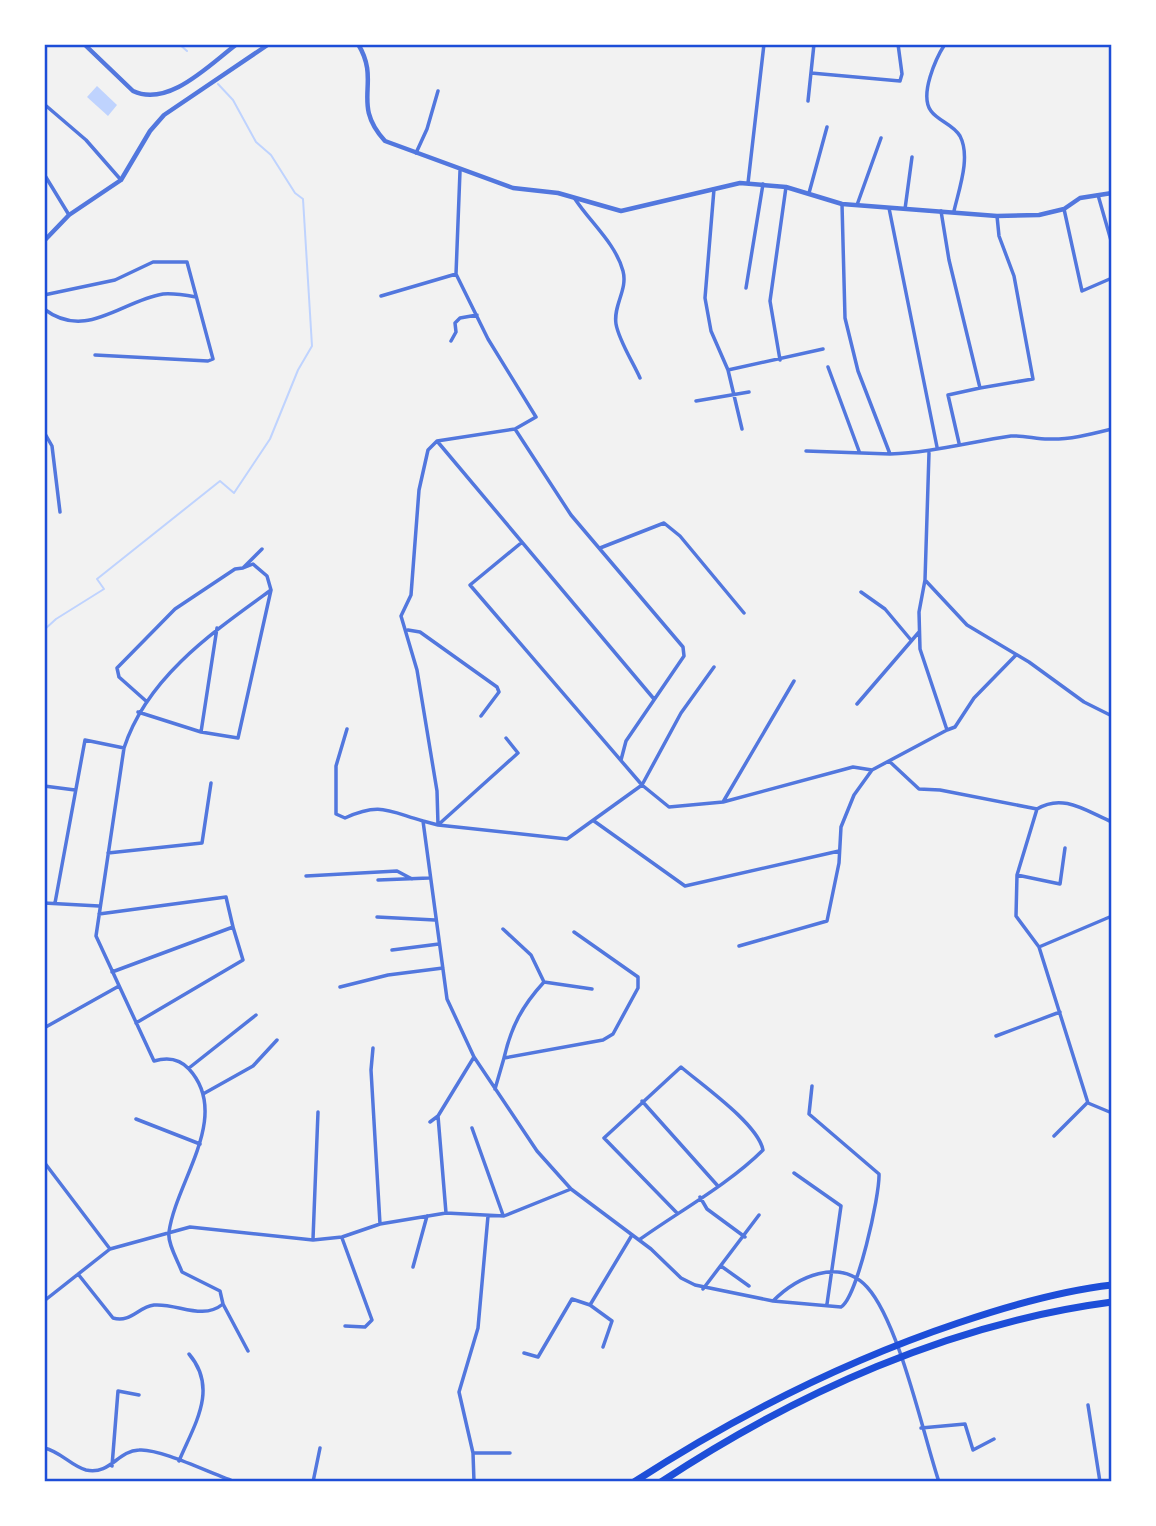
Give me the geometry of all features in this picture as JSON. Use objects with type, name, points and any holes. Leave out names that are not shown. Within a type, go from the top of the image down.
[{"type":"highway","points":[[634,1482],[792,1389],[888,1347],[1031,1300],[1112,1285]]},
{"type":"highway","points":[[661,1482],[798,1402],[879,1366],[1016,1321],[1112,1302]]},
{"type":"street","points":[[84,44],[133,91],[142,95],[159,96],[179,86],[237,44]]},
{"type":"street","points":[[44,241],[69,215],[121,180],[150,131],[164,115],[269,44]]},
{"type":"street","points":[[358,44],[369,68],[366,99],[370,120],[385,141],[460,171],[521,190],[558,193],[626,211],[715,187],[748,183],[786,187],[842,204],[997,216],[1039,215],[1064,209],[1080,198],[1098,193],[1112,193]]},
{"type":"street","points":[[748,183],[764,44]]},
{"type":"street","points":[[808,101],[814,44]]},
{"type":"street","points":[[811,73],[900,81],[902,74],[898,44]]},
{"type":"street","points":[[945,44],[927,93],[931,112],[953,127],[961,142],[964,166],[954,211]]},
{"type":"street","points":[[416,153],[427,129],[438,91]]},
{"type":"street","points":[[44,104],[86,140],[121,180]]},
{"type":"street","points":[[808,193],[827,127]]},
{"type":"street","points":[[857,205],[881,138]]},
{"type":"street","points":[[905,209],[912,157]]},
{"type":"street","points":[[438,825],[437,791],[408,630],[401,616],[411,595],[419,490],[428,450],[437,442],[514,429],[536,417],[488,339],[456,274],[460,171]]},
{"type":"street","points":[[44,174],[69,215]]},
{"type":"street","points":[[746,288],[763,184]]},
{"type":"street","points":[[715,187],[705,298],[711,331],[728,370],[742,429]]},
{"type":"street","points":[[780,360],[770,301],[786,187]]},
{"type":"street","points":[[1098,193],[1112,244]]},
{"type":"street","points":[[574,197],[604,236],[623,271],[625,287],[616,311],[616,324],[640,379]]},
{"type":"street","points":[[842,204],[845,318],[858,371],[890,454]]},
{"type":"street","points":[[889,208],[937,447]]},
{"type":"street","points":[[1064,209],[1082,291],[1112,278]]},
{"type":"street","points":[[941,211],[949,260],[980,388]]},
{"type":"street","points":[[959,443],[948,395],[1033,379],[1014,276],[999,236],[997,216]]},
{"type":"street","points":[[44,295],[115,280],[153,262],[187,262],[213,359],[208,361],[94,355]]},
{"type":"street","points":[[381,296],[456,274]]},
{"type":"street","points":[[44,309],[66,320],[88,323],[161,295],[196,297]]},
{"type":"street","points":[[451,341],[456,332],[455,323],[460,318],[477,315]]},
{"type":"street","points":[[728,370],[824,349]]},
{"type":"street","points":[[828,367],[859,450]]},
{"type":"street","points":[[696,401],[749,392]]},
{"type":"street","points":[[514,429],[571,515],[683,647],[684,656],[626,741],[621,761]]},
{"type":"street","points":[[806,451],[929,453],[937,447],[959,443],[988,442],[1013,436],[1052,439],[1112,429]]},
{"type":"street","points":[[44,432],[52,446],[60,512]]},
{"type":"street","points":[[437,442],[654,699]]},
{"type":"street","points":[[929,453],[925,580],[919,612],[920,649],[947,730]]},
{"type":"street","points":[[600,548],[664,523],[680,536],[744,613]]},
{"type":"street","points":[[521,543],[470,585],[642,785],[669,807],[723,802],[853,767],[872,770]]},
{"type":"street","points":[[243,568],[262,548]]},
{"type":"street","points":[[138,712],[201,732],[238,738],[271,590],[267,576],[253,564],[235,569],[175,609],[117,668],[119,677],[146,701]]},
{"type":"street","points":[[925,580],[967,625],[1084,702],[1112,716]]},
{"type":"street","points":[[248,1351],[223,1304],[220,1291],[182,1272],[168,1234],[181,1187],[200,1144],[204,1117],[203,1094],[196,1077],[188,1068],[167,1058],[154,1061],[96,936],[124,748],[138,712],[203,639],[271,590]]},
{"type":"street","points":[[861,592],[885,609],[911,640]]},
{"type":"street","points":[[201,732],[218,628]]},
{"type":"street","points":[[408,630],[419,632],[498,687],[499,692],[481,716]]},
{"type":"street","points":[[857,704],[920,631]]},
{"type":"street","points":[[739,946],[827,921],[846,812],[872,770],[955,727],[974,698],[1016,655]]},
{"type":"street","points":[[347,729],[336,766],[336,814],[345,818],[368,807],[378,808],[438,825],[567,839],[642,785],[681,713],[714,667]]},
{"type":"street","points":[[723,802],[794,681]]},
{"type":"street","points":[[438,825],[518,753],[506,738]]},
{"type":"street","points":[[55,903],[85,740],[124,748]]},
{"type":"street","points":[[889,761],[919,789],[940,790],[1037,809]]},
{"type":"street","points":[[108,853],[202,843],[211,783]]},
{"type":"street","points":[[44,786],[75,790]]},
{"type":"street","points":[[1112,822],[1065,802],[1050,801],[1037,809],[1017,875],[1016,916],[1039,947],[1088,1103],[1112,1114]]},
{"type":"street","points":[[593,820],[685,886],[839,851]]},
{"type":"street","points":[[423,821],[447,999],[474,1057],[537,1151],[571,1189],[639,1240],[681,1278],[703,1289],[772,1301],[845,1305],[857,1278],[879,1174],[809,1114],[812,1086]]},
{"type":"street","points":[[1017,875],[1060,884],[1065,848]]},
{"type":"street","points":[[306,876],[397,872],[412,879]]},
{"type":"street","points":[[378,880],[429,878]]},
{"type":"street","points":[[99,914],[226,897],[243,960],[136,1023]]},
{"type":"street","points":[[44,903],[100,906]]},
{"type":"street","points":[[1039,947],[1112,916]]},
{"type":"street","points":[[377,917],[435,920]]},
{"type":"street","points":[[112,972],[233,927]]},
{"type":"street","points":[[503,929],[531,955],[544,982]]},
{"type":"street","points":[[504,1058],[603,1040],[613,1034],[638,988],[638,977],[574,932]]},
{"type":"street","points":[[392,950],[439,944]]},
{"type":"street","points":[[340,987],[388,975],[443,968]]},
{"type":"street","points":[[544,982],[592,989]]},
{"type":"street","points":[[495,1089],[510,1032],[524,1004],[544,982]]},
{"type":"street","points":[[44,1028],[119,986]]},
{"type":"street","points":[[996,1036],[1061,1012]]},
{"type":"street","points":[[188,1068],[256,1015]]},
{"type":"street","points":[[203,1094],[253,1066],[277,1040]]},
{"type":"street","points":[[373,1048],[371,1070],[380,1224]]},
{"type":"street","points":[[430,1122],[438,1116],[474,1057]]},
{"type":"street","points":[[639,1240],[717,1185],[763,1150],[761,1139],[681,1066],[606,1133],[605,1140],[677,1213]]},
{"type":"street","points":[[642,1101],[717,1185]]},
{"type":"street","points":[[1054,1136],[1088,1103]]},
{"type":"street","points":[[313,1240],[318,1112]]},
{"type":"street","points":[[438,1116],[446,1213]]},
{"type":"street","points":[[136,1119],[200,1144]]},
{"type":"street","points":[[471,1128],[503,1216]]},
{"type":"street","points":[[44,1162],[110,1249]]},
{"type":"street","points":[[794,1173],[841,1206],[827,1304]]},
{"type":"street","points":[[44,1301],[110,1249],[190,1227],[313,1240],[342,1237],[380,1224],[446,1213],[503,1216],[571,1189]]},
{"type":"street","points":[[700,1197],[707,1209],[745,1237]]},
{"type":"street","points":[[703,1289],[745,1237],[759,1215]]},
{"type":"street","points":[[413,1267],[427,1216]]},
{"type":"street","points":[[474,1482],[473,1453],[459,1391],[480,1318],[488,1216]]},
{"type":"street","points":[[590,1305],[632,1236]]},
{"type":"street","points":[[342,1237],[372,1320],[365,1326],[345,1326]]},
{"type":"street","points":[[721,1266],[749,1286]]},
{"type":"street","points":[[772,1301],[798,1279],[833,1272],[857,1278],[868,1288],[889,1323],[939,1482]]},
{"type":"street","points":[[78,1274],[113,1318],[119,1320],[131,1318],[152,1305],[206,1312],[223,1304]]},
{"type":"street","points":[[524,1353],[538,1357],[572,1299],[590,1305],[612,1321],[603,1348]]},
{"type":"street","points":[[179,1461],[203,1403],[200,1367],[189,1354]]},
{"type":"street","points":[[111,1466],[118,1391],[139,1395]]},
{"type":"street","points":[[1088,1405],[1100,1482]]},
{"type":"street","points":[[921,1428],[965,1424],[973,1450],[994,1439]]},
{"type":"street","points":[[44,1448],[55,1450],[84,1469],[101,1471],[111,1466],[125,1452],[142,1449],[236,1482]]},
{"type":"street","points":[[313,1482],[320,1448]]},
{"type":"street","points":[[473,1453],[510,1453]]},
{"type":"water","points":[[97,86],[117,105],[108,116],[87,97]]},
{"type":"waterway","points":[[179,44],[187,51]]},
{"type":"waterway","points":[[44,630],[56,619],[104,589],[97,579],[220,481],[234,493],[270,439],[298,370],[312,346],[303,199],[295,193],[271,155],[256,142],[233,100],[218,84]]}]
